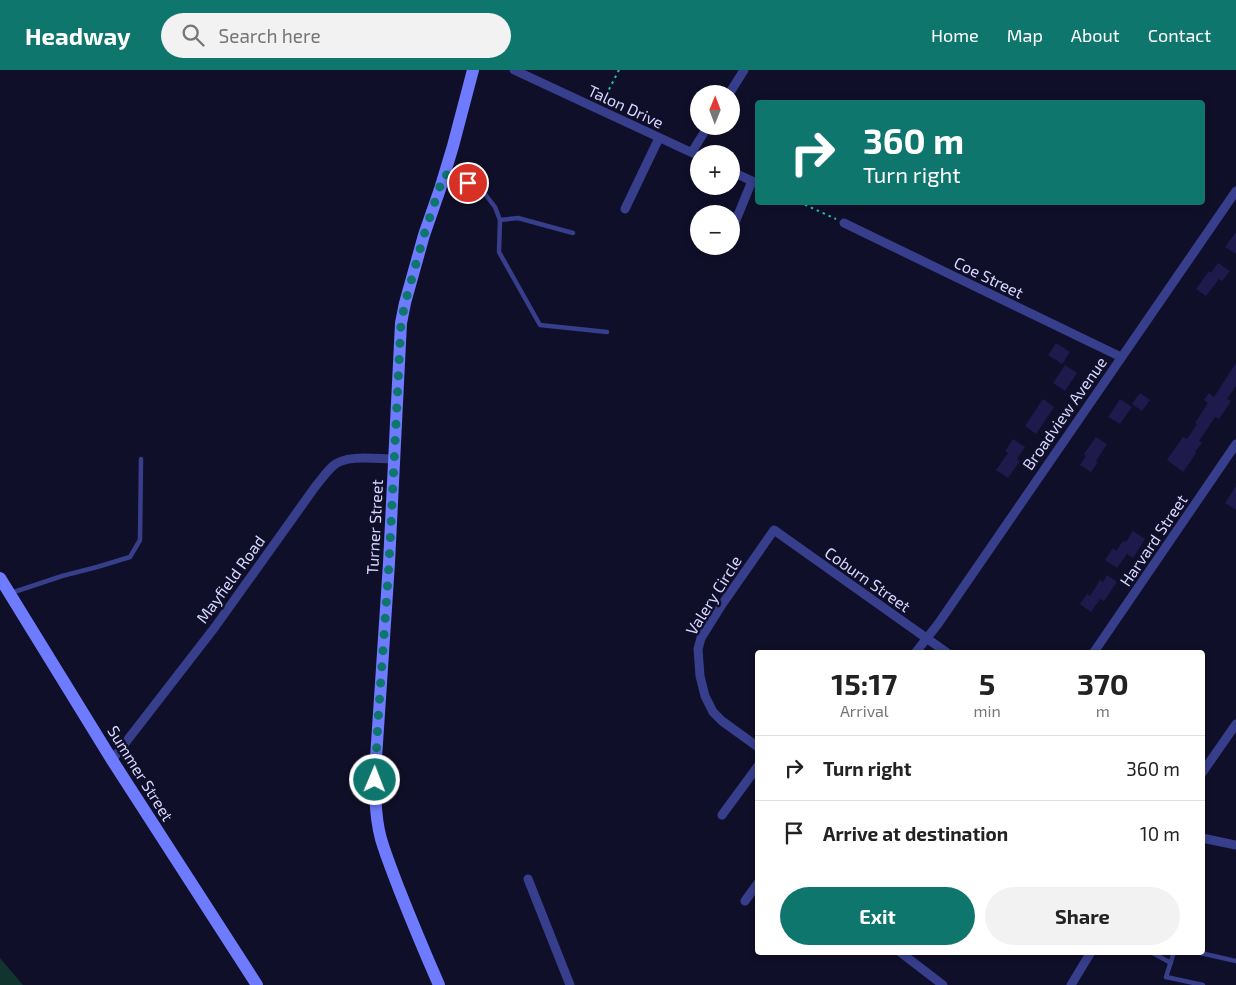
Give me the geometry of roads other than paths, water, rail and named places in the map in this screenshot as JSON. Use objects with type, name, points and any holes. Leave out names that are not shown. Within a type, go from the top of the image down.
[{"type":"main road","name":"Turner Street","points":[[439,985],[414,928],[386,854],[377,814],[375,780],[389,564],[401,323],[422,243],[444,174],[473,70]]},
{"type":"main road","name":"Summer Street","points":[[0,578],[112,760],[257,985]]},
{"type":"street","name":"Talon Drive","points":[[514,70],[690,152]]},
{"type":"street","points":[[735,85],[744,70]]},
{"type":"street","points":[[625,209],[660,138]]},
{"type":"street","points":[[740,175],[755,182],[740,213]]},
{"type":"street","name":"Broadview Avenue","points":[[918,650],[1236,191]]},
{"type":"street","name":"Coe Street","points":[[844,223],[1121,357]]},
{"type":"street","name":"Harvard Street","points":[[1095,650],[1236,444]]},
{"type":"street","name":"Mayfield Road","points":[[112,760],[215,627],[315,487],[333,465],[348,459],[394,459]]},
{"type":"street","name":"Coburn Street","points":[[774,530],[943,650]]},
{"type":"street","name":"Valery Circle","points":[[755,746],[713,712],[705,696],[700,676],[698,649],[701,638],[721,606],[774,530]]},
{"type":"street","points":[[1205,769],[1236,724]]},
{"type":"street","points":[[722,815],[755,770]]},
{"type":"street","points":[[1205,839],[1236,846]]},
{"type":"street","points":[[528,879],[570,985]]},
{"type":"street","points":[[745,901],[755,887]]},
{"type":"street","points":[[904,955],[943,985]]},
{"type":"street","points":[[1071,985],[1089,955]]},
{"type":"lane","points":[[444,174],[468,183],[484,194],[495,207],[500,220],[499,252],[540,325],[607,332]]},
{"type":"lane","points":[[500,220],[518,218],[573,233]]},
{"type":"lane","points":[[9,593],[130,557],[140,540],[141,459]]},
{"type":"lane","points":[[1205,954],[1236,961]]},
{"type":"lane","points":[[1156,955],[1171,963]]},
{"type":"lane","points":[[1173,955],[1166,977],[1203,985]]}]
